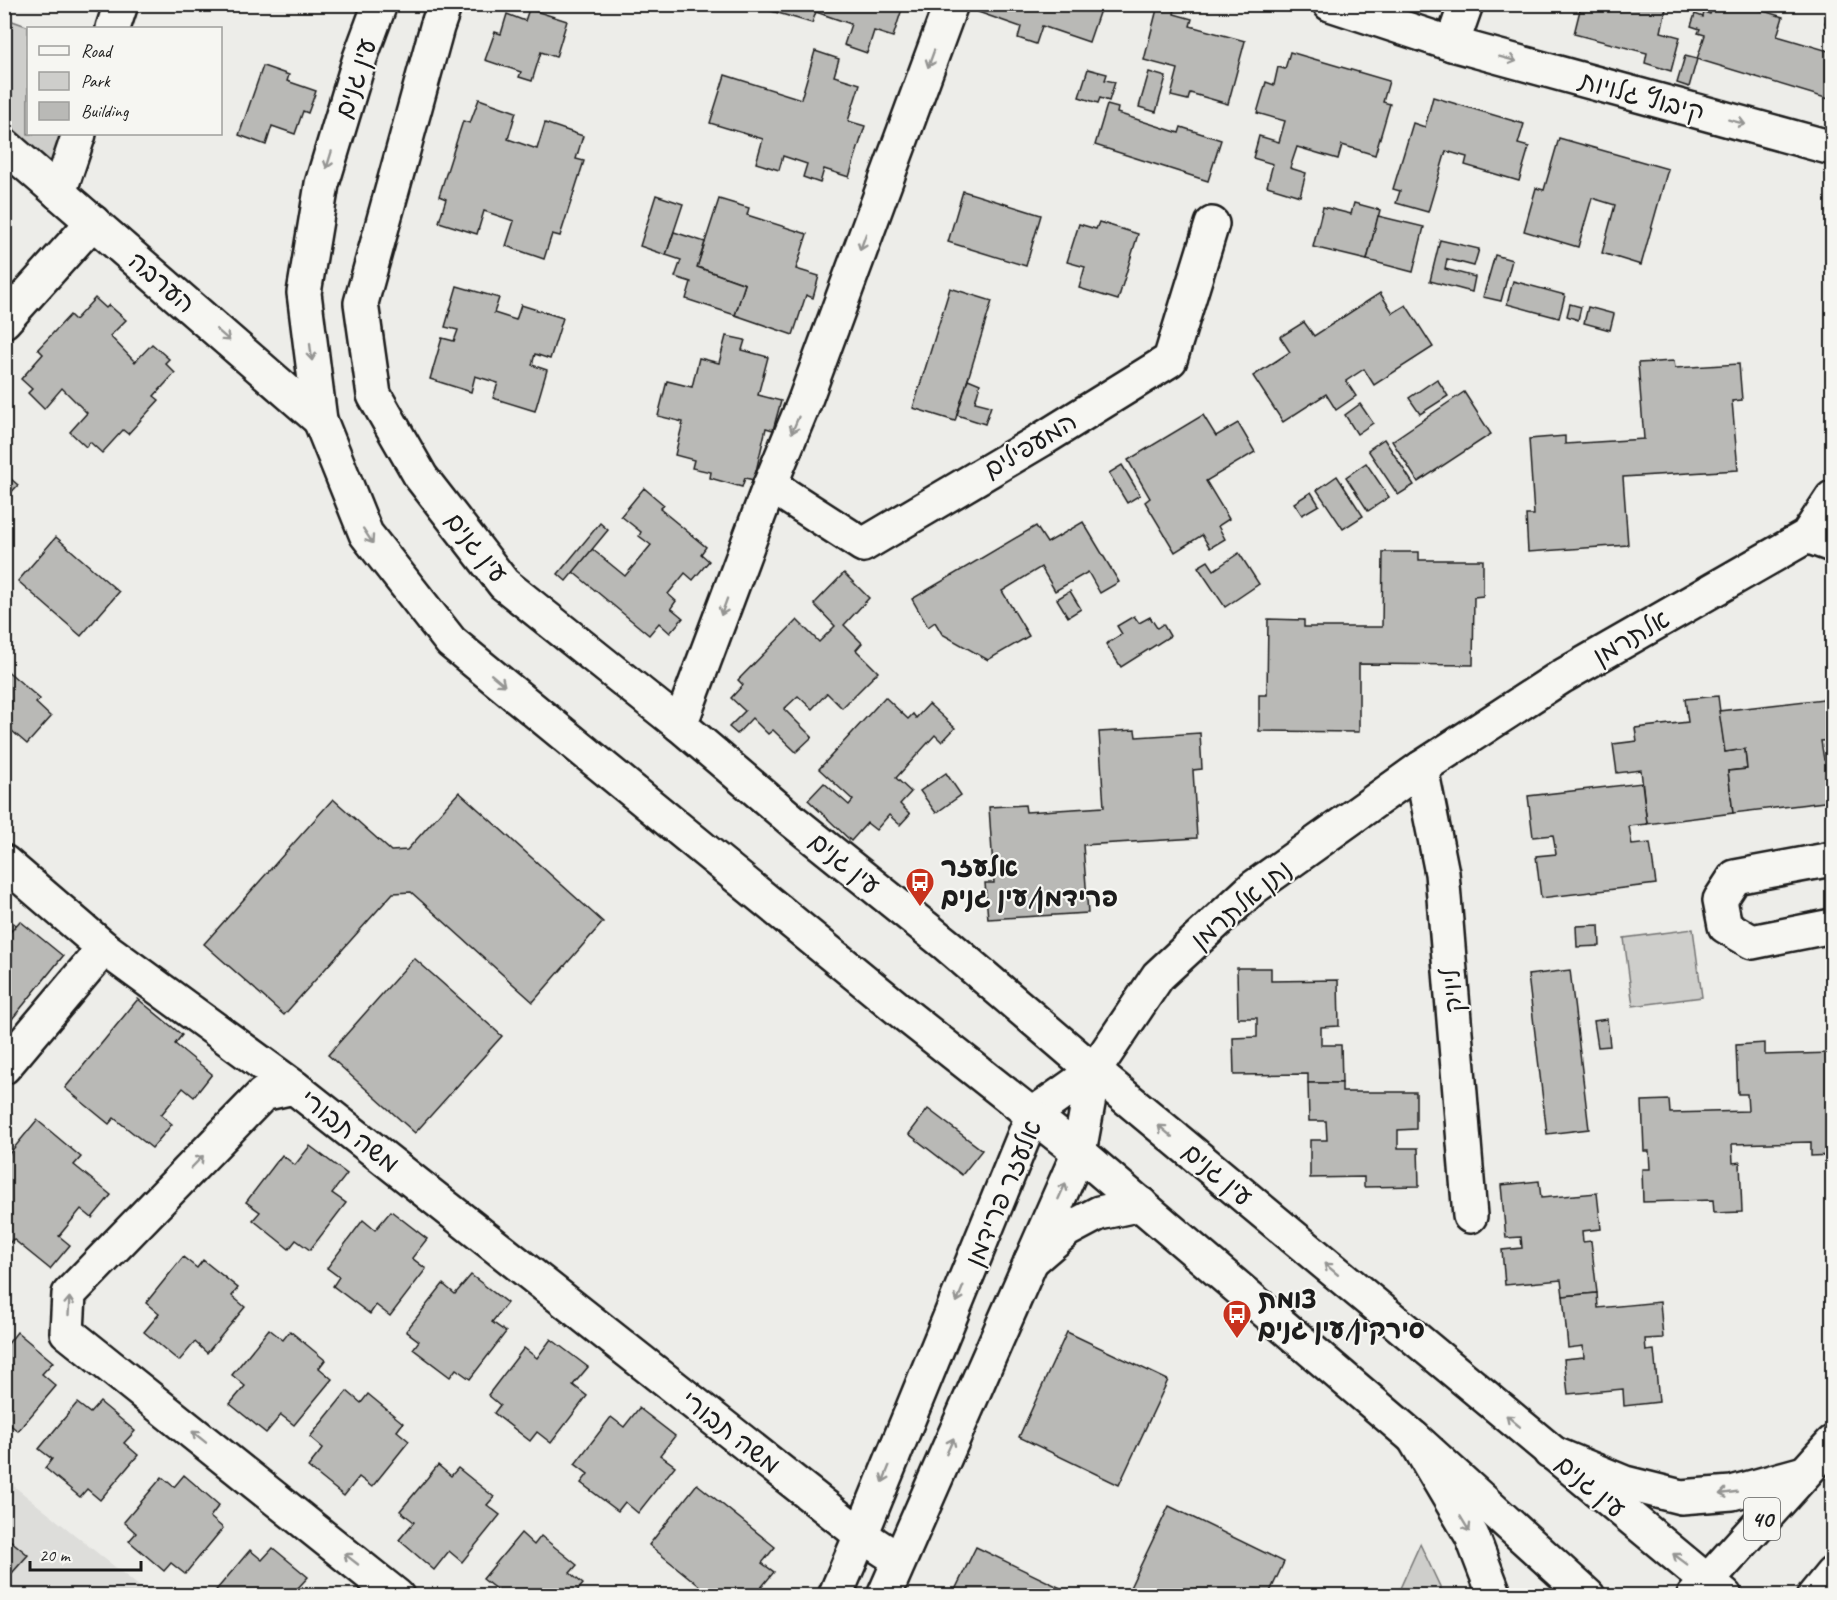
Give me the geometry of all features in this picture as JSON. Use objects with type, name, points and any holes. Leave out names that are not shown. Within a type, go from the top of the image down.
[{"type":"main road","points":[[113,27],[121,4]]},
{"type":"main road","name":"עין גנים","points":[[380,4],[360,58],[322,184],[304,293],[320,420],[366,534],[451,642],[907,1016],[1033,1114],[1141,1204],[1414,1438],[1588,1596]]},
{"type":"main road","name":"עין גנים","points":[[445,4],[361,303],[374,395],[421,477],[504,584],[680,725],[794,822],[947,945],[1094,1071],[1666,1548],[1709,1590]]},
{"type":"main road","points":[[680,725],[770,484],[804,403],[951,4]]},
{"type":"main road","name":"קיבוץ גלויות","points":[[1330,4],[1452,44],[1833,148]]},
{"type":"main road","points":[[1452,44],[1466,4]]},
{"type":"main road","points":[[59,193],[79,135]]},
{"type":"main road","name":"הערבה","points":[[4,145],[320,420]]},
{"type":"main road","points":[[4,321],[93,222]]},
{"type":"main road","name":"המעפילים","points":[[770,484],[863,545],[1041,440],[1170,360],[1212,224]]},
{"type":"main road","name":"אלתרמן","points":[[1421,768],[1561,677],[1820,540],[1833,498]]},
{"type":"main road","name":"נתן אלתרמן","points":[[1094,1071],[1158,976],[1252,888],[1421,768]]},
{"type":"main road","name":"ליויק","points":[[1421,768],[1442,873],[1470,1216]]},
{"type":"main road","points":[[1833,859],[1735,878],[1720,900],[1725,926],[1752,942],[1833,927]]},
{"type":"main road","points":[[4,862],[104,948],[294,1087]]},
{"type":"main road","points":[[4,1067],[104,948]]},
{"type":"main road","name":"אלעזר פרידמן","points":[[835,1596],[1033,1114],[1094,1071]]},
{"type":"main road","name":"אלעזר פרידמן","points":[[884,1596],[1079,1152],[1094,1071]]},
{"type":"main road","name":"משה תבורי","points":[[397,1596],[67,1332],[69,1294],[263,1094],[294,1087],[861,1535],[899,1560]]},
{"type":"main road","points":[[1031,1261],[1067,1230],[1099,1213],[1141,1204]]},
{"type":"main road","points":[[1414,1438],[1472,1536],[1495,1596]]},
{"type":"main road","name":"40","points":[[1709,1590],[1804,1473],[1833,1443]]},
{"type":"main road","points":[[1550,1452],[1625,1483],[1681,1497],[1732,1493],[1804,1473]]},
{"type":"main road","points":[[1814,1596],[1833,1574]]},
{"type":"shaded area","points":[[5,1479],[150,1595],[5,1595]]},
{"type":"green space","points":[[4,18],[29,27],[27,27],[27,135],[79,135],[59,193],[5,145]]},
{"type":"green space","points":[[1693,929],[1702,997],[1633,1006],[1624,938]]},
{"type":"green space","points":[[1420,1544],[1444,1595],[1397,1595]]},
{"type":"building","points":[[770,4],[888,4],[902,9],[893,37],[874,31],[867,53],[844,45],[851,24],[816,12],[812,23],[768,10]]},
{"type":"building","points":[[981,4],[1102,4],[1089,42],[1042,26],[1036,44],[1018,38],[1021,27],[978,12]]},
{"type":"building","points":[[1164,4],[1176,4],[1174,14],[1192,19],[1190,26],[1245,41],[1228,104],[1190,93],[1188,100],[1171,96],[1178,69],[1144,60],[1157,9],[1163,11]]},
{"type":"building","points":[[1557,4],[1667,4],[1661,32],[1680,37],[1671,71],[1645,63],[1647,53],[1574,34],[1580,10]]},
{"type":"building","points":[[1713,4],[1741,4],[1783,17],[1777,36],[1832,52],[1832,100],[1697,59],[1705,35],[1698,33],[1700,29],[1691,26],[1695,14],[1703,17],[1704,12],[1710,14]]},
{"type":"building","points":[[529,9],[567,21],[556,57],[541,52],[532,81],[519,77],[521,72],[485,60],[495,32],[501,34],[507,14],[525,21]]},
{"type":"building","points":[[1829,10],[1832,11],[1832,25],[1825,23]]},
{"type":"building","points":[[815,51],[839,59],[834,76],[860,84],[848,121],[865,126],[849,177],[824,169],[820,183],[803,177],[807,164],[783,156],[779,170],[756,163],[763,139],[710,123],[725,75],[801,99]]},
{"type":"building","points":[[1290,52],[1389,81],[1383,102],[1390,104],[1375,155],[1342,145],[1338,159],[1297,147],[1290,168],[1306,173],[1300,196],[1267,186],[1273,164],[1253,158],[1259,136],[1279,142],[1285,121],[1257,113],[1266,82],[1274,85],[1278,67],[1285,69]]},
{"type":"building","points":[[1685,56],[1697,59],[1689,87],[1677,83]]},
{"type":"building","points":[[263,66],[289,75],[287,81],[316,91],[308,113],[303,111],[295,134],[272,126],[266,145],[239,135]]},
{"type":"building","points":[[1088,69],[1107,74],[1105,80],[1115,82],[1109,101],[1100,98],[1098,103],[1079,97]]},
{"type":"building","points":[[1149,72],[1166,77],[1156,112],[1139,107]]},
{"type":"building","points":[[1433,97],[1524,124],[1518,144],[1529,147],[1519,181],[1465,165],[1467,157],[1446,151],[1428,212],[1396,203],[1400,191],[1393,189],[1413,123],[1425,127]]},
{"type":"building","points":[[479,99],[516,112],[508,139],[537,149],[545,123],[583,136],[576,159],[584,161],[560,236],[552,234],[544,259],[506,246],[514,221],[484,211],[477,234],[439,222],[446,199],[439,196],[463,121],[470,123]]},
{"type":"building","points":[[1107,105],[1118,108],[1117,113],[1179,133],[1181,127],[1221,140],[1208,181],[1095,145]]},
{"type":"building","points":[[1559,138],[1668,169],[1641,265],[1602,253],[1615,205],[1592,198],[1578,247],[1524,231],[1536,188],[1544,190]]},
{"type":"building","points":[[963,191],[1041,215],[1026,266],[948,242]]},
{"type":"building","points":[[656,195],[683,204],[666,255],[640,246]]},
{"type":"building","points":[[719,199],[749,208],[747,215],[807,234],[796,269],[819,276],[813,298],[806,295],[793,335],[735,315],[745,284],[697,267]]},
{"type":"building","points":[[1354,203],[1380,210],[1367,260],[1313,247],[1323,207],[1351,214]]},
{"type":"building","points":[[1378,216],[1424,227],[1413,272],[1367,260]]},
{"type":"building","points":[[1099,222],[1138,234],[1118,300],[1079,288],[1085,267],[1067,262],[1079,224],[1096,229]]},
{"type":"building","points":[[674,232],[705,242],[697,267],[745,284],[735,315],[686,299],[691,282],[675,277],[681,260],[666,255]]},
{"type":"building","points":[[1440,240],[1479,249],[1474,266],[1447,259],[1445,269],[1475,277],[1472,292],[1430,281]]},
{"type":"building","points":[[1495,255],[1512,260],[1501,301],[1483,297]]},
{"type":"building","points":[[1513,281],[1565,295],[1559,318],[1507,304]]},
{"type":"building","points":[[457,286],[499,298],[494,313],[516,320],[521,305],[563,318],[550,359],[535,354],[532,365],[547,370],[535,411],[493,398],[498,383],[475,376],[471,392],[430,379],[442,338],[454,341],[458,330],[445,327]]},
{"type":"building","points":[[950,288],[992,301],[955,421],[913,408]]},
{"type":"building","points":[[1380,293],[1393,313],[1406,305],[1433,347],[1374,385],[1364,369],[1346,381],[1356,396],[1336,410],[1326,394],[1283,422],[1253,376],[1290,352],[1280,337],[1304,322],[1314,336]]},
{"type":"building","points":[[95,298],[106,308],[109,305],[126,320],[110,336],[135,362],[152,344],[169,359],[165,363],[175,373],[154,396],[159,400],[128,434],[123,430],[102,453],[90,442],[86,447],[70,432],[87,413],[62,388],[44,409],[28,393],[32,389],[21,379],[43,354],[38,349],[70,315],[75,320]]},
{"type":"building","points":[[1570,304],[1581,307],[1578,320],[1567,316]]},
{"type":"building","points":[[1588,307],[1614,314],[1610,330],[1584,323]]},
{"type":"building","points":[[726,336],[745,340],[742,350],[768,357],[758,395],[781,401],[773,430],[766,428],[754,480],[745,478],[742,487],[710,478],[711,472],[692,468],[694,460],[675,455],[683,422],[658,416],[667,381],[692,387],[699,358],[719,363]]},
{"type":"building","points":[[1674,361],[1675,368],[1739,364],[1742,400],[1732,401],[1738,470],[1623,477],[1628,545],[1528,552],[1526,515],[1534,515],[1529,439],[1565,436],[1565,444],[1644,439],[1638,363]]},
{"type":"building","points":[[968,379],[980,384],[975,402],[991,406],[985,424],[957,415]]},
{"type":"building","points":[[1437,379],[1448,396],[1420,414],[1409,398]]},
{"type":"building","points":[[1464,392],[1491,434],[1418,482],[1392,441]]},
{"type":"building","points":[[1360,404],[1373,423],[1357,434],[1345,415]]},
{"type":"building","points":[[1203,415],[1216,436],[1238,423],[1255,452],[1206,481],[1229,519],[1218,526],[1225,539],[1210,548],[1202,535],[1175,552],[1145,502],[1150,498],[1128,460]]},
{"type":"building","points":[[1384,439],[1414,485],[1398,495],[1368,450]]},
{"type":"building","points":[[1366,463],[1389,497],[1368,511],[1346,477]]},
{"type":"building","points":[[1122,465],[1140,495],[1127,503],[1109,473]]},
{"type":"building","points":[[4,473],[18,485],[4,500]]},
{"type":"building","points":[[1337,476],[1363,516],[1343,529],[1317,490]]},
{"type":"building","points":[[644,488],[664,505],[660,509],[706,547],[701,554],[709,561],[693,580],[685,573],[668,594],[676,601],[671,608],[683,618],[670,633],[659,623],[649,635],[573,572],[592,549],[625,576],[651,545],[639,536],[641,532],[621,516]]},
{"type":"building","points":[[1311,492],[1319,505],[1302,515],[1294,503]]},
{"type":"building","points":[[1083,522],[1119,582],[1100,593],[1088,572],[1055,591],[1041,567],[1002,591],[1029,636],[988,660],[942,634],[935,622],[928,627],[912,599],[1036,526],[1047,543]]},
{"type":"building","points":[[600,523],[608,530],[566,581],[558,574]]},
{"type":"building","points":[[56,537],[119,592],[81,636],[18,581]]},
{"type":"building","points":[[1383,552],[1419,552],[1419,560],[1483,560],[1483,596],[1474,597],[1473,665],[1359,664],[1359,732],[1259,731],[1259,695],[1267,695],[1268,619],[1304,620],[1304,627],[1382,627]]},
{"type":"building","points":[[1239,553],[1259,584],[1225,607],[1198,567],[1208,561],[1214,570]]},
{"type":"building","points":[[844,573],[869,598],[844,625],[862,643],[856,650],[878,672],[842,708],[827,693],[812,709],[798,696],[784,709],[812,737],[796,752],[773,730],[768,734],[752,718],[737,734],[729,727],[745,711],[731,698],[743,685],[738,680],[797,620],[819,642],[835,626],[814,604]]},
{"type":"building","points":[[1070,591],[1081,609],[1068,617],[1057,599]]},
{"type":"building","points":[[1134,616],[1139,623],[1150,617],[1157,628],[1163,624],[1170,636],[1121,667],[1106,644],[1122,634],[1117,626]]},
{"type":"building","points":[[4,668],[40,699],[36,703],[51,717],[27,744],[12,731],[4,740]]},
{"type":"building","points":[[1718,696],[1725,752],[1745,749],[1747,769],[1728,771],[1733,813],[1647,824],[1641,770],[1617,773],[1613,744],[1637,741],[1635,728],[1688,722],[1685,699]]},
{"type":"building","points":[[885,697],[908,719],[913,714],[916,718],[929,704],[955,728],[942,742],[935,735],[896,778],[911,792],[900,804],[910,814],[900,825],[889,815],[876,830],[867,823],[851,841],[808,800],[824,783],[849,805],[853,800],[819,769]]},
{"type":"building","points":[[1832,698],[1832,740],[1821,741],[1824,760],[1832,759],[1832,801],[1733,813],[1728,771],[1747,769],[1745,749],[1725,752],[1719,711]]},
{"type":"building","points":[[1135,730],[1136,737],[1200,733],[1202,769],[1193,770],[1197,838],[1083,845],[1088,913],[988,919],[985,883],[994,883],[989,807],[1025,805],[1026,812],[1104,807],[1099,732]]},
{"type":"building","points":[[946,773],[961,795],[936,813],[920,791]]},
{"type":"building","points":[[1642,783],[1647,824],[1629,826],[1632,845],[1650,843],[1656,884],[1541,898],[1536,856],[1556,854],[1553,835],[1533,837],[1528,796]]},
{"type":"building","points":[[459,792],[603,922],[533,1002],[411,892],[393,893],[284,1015],[204,944],[333,799],[391,851],[407,850]]},
{"type":"building","points":[[4,916],[16,925],[7,936],[4,934]]},
{"type":"building","points":[[20,921],[63,956],[4,1029],[4,939]]},
{"type":"building","points":[[1599,925],[1600,946],[1577,947],[1576,926]]},
{"type":"building","points":[[414,958],[502,1036],[415,1133],[328,1055]]},
{"type":"building","points":[[1237,968],[1271,968],[1271,981],[1338,980],[1339,1026],[1321,1027],[1321,1045],[1341,1045],[1342,1083],[1308,1083],[1308,1074],[1234,1075],[1233,1038],[1257,1037],[1257,1018],[1238,1018]]},
{"type":"building","points":[[1570,970],[1589,1129],[1547,1134],[1528,975]]},
{"type":"building","points":[[138,999],[182,1035],[175,1044],[212,1074],[194,1097],[183,1088],[161,1115],[172,1124],[152,1148],[114,1118],[109,1124],[65,1088]]},
{"type":"building","points":[[1607,1019],[1610,1046],[1598,1047],[1594,1021]]},
{"type":"building","points":[[1765,1043],[1765,1055],[1832,1053],[1832,1086],[1830,1086],[1832,1155],[1811,1156],[1811,1142],[1732,1144],[1733,1163],[1740,1162],[1742,1212],[1714,1213],[1713,1200],[1643,1202],[1642,1169],[1650,1169],[1649,1151],[1644,1151],[1642,1101],[1669,1100],[1670,1113],[1748,1111],[1747,1094],[1738,1094],[1736,1045]]},
{"type":"building","points":[[1308,1083],[1342,1083],[1342,1092],[1416,1092],[1416,1129],[1398,1130],[1398,1148],[1418,1148],[1419,1186],[1364,1187],[1364,1177],[1310,1178],[1310,1140],[1327,1140],[1326,1121],[1309,1121]]},
{"type":"building","points":[[928,1109],[982,1150],[962,1175],[909,1134]]},
{"type":"building","points":[[37,1120],[81,1157],[74,1165],[111,1195],[92,1218],[81,1209],[59,1236],[70,1245],[50,1269],[13,1239],[7,1246],[4,1244],[4,1160]]},
{"type":"building","points":[[310,1146],[347,1174],[332,1193],[346,1203],[310,1250],[296,1240],[289,1249],[253,1220],[260,1212],[246,1202],[282,1155],[295,1165]]},
{"type":"building","points":[[1539,1181],[1541,1198],[1597,1193],[1601,1229],[1582,1231],[1583,1242],[1591,1241],[1597,1293],[1563,1296],[1561,1280],[1505,1285],[1502,1250],[1522,1248],[1521,1237],[1506,1238],[1501,1185]]},
{"type":"building","points":[[391,1211],[427,1239],[412,1258],[426,1269],[390,1316],[376,1305],[370,1314],[333,1286],[339,1277],[327,1268],[363,1220],[375,1230]]},
{"type":"building","points":[[183,1257],[197,1268],[203,1260],[238,1288],[232,1296],[245,1307],[207,1353],[195,1342],[179,1361],[144,1332],[159,1314],[146,1303]]},
{"type":"building","points":[[471,1275],[507,1303],[492,1322],[506,1332],[470,1379],[456,1369],[450,1377],[413,1349],[419,1341],[406,1331],[443,1284],[455,1294]]},
{"type":"building","points":[[1597,1293],[1598,1308],[1660,1302],[1663,1338],[1645,1339],[1646,1351],[1654,1350],[1659,1402],[1624,1406],[1623,1389],[1568,1394],[1564,1359],[1584,1357],[1583,1346],[1568,1348],[1563,1296]]},
{"type":"building","points":[[269,1329],[283,1340],[290,1331],[325,1360],[319,1368],[332,1379],[294,1425],[281,1415],[266,1433],[230,1404],[245,1386],[232,1375]]},
{"type":"building","points":[[17,1332],[53,1362],[42,1374],[56,1386],[18,1431],[4,1420],[4,1343],[7,1345]]},
{"type":"building","points":[[1067,1332],[1168,1380],[1119,1485],[1019,1437]]},
{"type":"building","points":[[551,1339],[588,1367],[573,1385],[587,1396],[551,1443],[537,1432],[530,1441],[494,1413],[500,1405],[488,1395],[524,1348],[537,1358]]},
{"type":"building","points":[[347,1391],[361,1403],[368,1394],[403,1423],[397,1431],[409,1441],[372,1487],[359,1477],[344,1496],[308,1467],[323,1448],[310,1437]]},
{"type":"building","points":[[100,1402],[135,1431],[124,1443],[138,1455],[100,1500],[87,1489],[80,1497],[45,1468],[52,1459],[39,1449],[77,1403],[90,1413]]},
{"type":"building","points":[[639,1408],[675,1436],[660,1455],[675,1466],[638,1513],[625,1502],[618,1511],[581,1483],[588,1474],[575,1464],[611,1417],[624,1427]]},
{"type":"building","points":[[438,1465],[451,1476],[458,1468],[494,1497],[487,1505],[500,1515],[462,1562],[449,1551],[434,1570],[399,1540],[414,1522],[400,1511]]},
{"type":"building","points":[[184,1475],[219,1505],[210,1517],[223,1528],[185,1574],[171,1563],[164,1571],[129,1541],[136,1533],[124,1522],[162,1477],[174,1487]]},
{"type":"building","points":[[697,1484],[775,1547],[762,1563],[774,1572],[754,1596],[712,1596],[649,1545]]},
{"type":"building","points":[[1169,1506],[1284,1562],[1268,1596],[1126,1596]]},
{"type":"building","points":[[521,1533],[534,1545],[541,1536],[577,1565],[570,1573],[583,1584],[573,1596],[493,1596],[497,1590],[483,1579]]},
{"type":"building","points":[[4,1535],[28,1555],[4,1582]]},
{"type":"building","points":[[976,1547],[1077,1596],[952,1596]]},
{"type":"building","points":[[273,1548],[308,1577],[297,1589],[304,1596],[212,1595],[250,1550],[262,1560]]},
{"type":"place","name":"אלעזר פרידמן/עין גנים","points":[[920,908]]},
{"type":"place","name":"צומת סירקין/עין גנים","points":[[1237,1340]]}]
